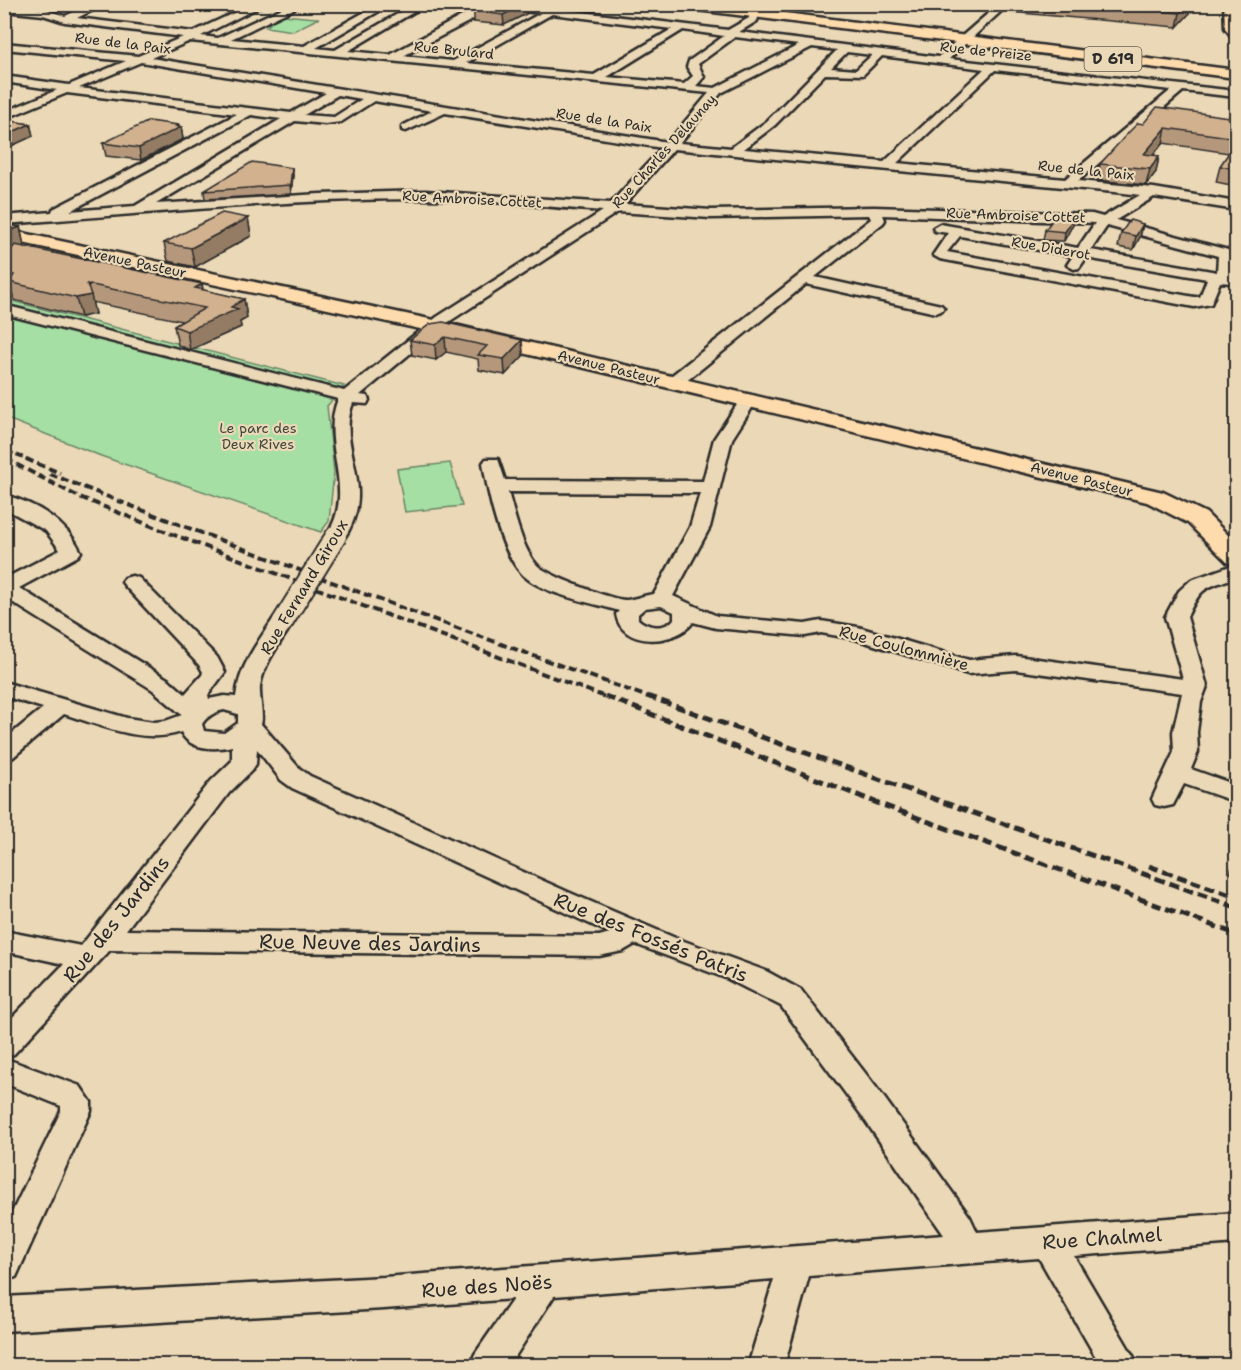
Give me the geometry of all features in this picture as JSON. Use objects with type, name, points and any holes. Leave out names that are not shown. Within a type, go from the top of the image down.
[{"type":"main road","name":"D 619","points":[[681,4],[758,10]]},
{"type":"main road","name":"D 619","points":[[704,4],[966,40],[1236,72]]},
{"type":"main road","points":[[1230,4],[1232,28],[1236,34]]},
{"type":"main road","name":"Avenue Pasteur","points":[[9,228],[1155,497],[1197,518],[1236,557]]},
{"type":"street","points":[[65,19],[101,4]]},
{"type":"street","points":[[4,116],[192,37],[261,4]]},
{"type":"street","points":[[218,41],[300,4]]},
{"type":"street","points":[[303,51],[387,4]]},
{"type":"street","points":[[335,54],[423,4]]},
{"type":"street","points":[[941,60],[1005,4]]},
{"type":"street","points":[[390,59],[490,5]]},
{"type":"street","name":"Rue de Preize","points":[[490,5],[1236,94]]},
{"type":"street","name":"Rue Brulard","points":[[4,8],[44,12],[65,19],[277,48],[717,91]]},
{"type":"street","points":[[688,87],[699,77],[692,67],[695,61],[754,19],[758,10]]},
{"type":"street","points":[[454,65],[549,12]]},
{"type":"street","points":[[596,79],[682,27]]},
{"type":"street","points":[[277,48],[298,38]]},
{"type":"street","name":"Rue Charles Delaunay","points":[[434,326],[615,207],[717,91],[810,44]]},
{"type":"street","name":"Rue de la Paix","points":[[4,46],[140,58],[671,145],[1154,192],[1236,206]]},
{"type":"street","points":[[734,151],[771,123],[844,49]]},
{"type":"street","points":[[823,71],[859,73],[880,53]]},
{"type":"street","points":[[887,166],[993,66]]},
{"type":"street","points":[[4,79],[332,121],[372,97]]},
{"type":"street","points":[[14,94],[39,84]]},
{"type":"street","points":[[1067,184],[1181,87]]},
{"type":"street","points":[[136,210],[337,91]]},
{"type":"street","points":[[690,102],[706,103]]},
{"type":"street","points":[[406,128],[444,109]]},
{"type":"street","points":[[1155,111],[1170,114]]},
{"type":"street","points":[[52,216],[249,112]]},
{"type":"street","points":[[402,115],[446,122]]},
{"type":"street","points":[[1065,278],[1106,221],[1154,192]]},
{"type":"street","name":"Rue Ambroise Cottet","points":[[9,228],[52,216],[390,195],[425,195],[711,214],[873,214],[918,218],[1092,218],[1223,253],[1227,257],[1221,278]]},
{"type":"street","points":[[673,383],[802,279],[873,214]]},
{"type":"street","name":"Rue Diderot","points":[[918,218],[956,232],[1236,281]]},
{"type":"street","points":[[956,232],[940,255],[1199,303],[1206,301],[1214,280],[1221,278]]},
{"type":"street","points":[[802,279],[936,308]]},
{"type":"street","points":[[4,309],[163,344],[365,401]]},
{"type":"street","points":[[347,397],[434,326]]},
{"type":"street","name":"Rue Fernand Giroux","points":[[203,721],[233,693],[251,672],[348,516],[350,500],[341,411],[347,397]]},
{"type":"street","points":[[661,600],[700,527],[723,439],[749,400]]},
{"type":"street","points":[[492,463],[495,486],[520,555],[530,571],[553,582],[631,608]]},
{"type":"street","points":[[495,486],[711,487]]},
{"type":"street","points":[[4,689],[125,725],[150,737],[203,721],[234,704],[247,722],[227,740],[203,721],[160,685],[4,588],[71,552],[62,538],[44,520],[6,502]]},
{"type":"street","points":[[1164,799],[1182,763],[1190,702],[1196,686],[1176,617],[1189,591],[1198,584],[1236,570]]},
{"type":"street","points":[[132,582],[209,662],[214,672],[212,678],[196,694],[195,699],[203,721]]},
{"type":"street","points":[[682,619],[669,632],[644,632],[628,621],[627,614],[631,608],[649,600],[661,600],[671,602],[682,619],[715,628],[768,633]]},
{"type":"street","name":"Rue Coulommière","points":[[682,619],[805,630],[821,627],[858,633],[968,668],[1016,663],[1175,686],[1196,686]]},
{"type":"street","name":"Rue Fernand Giroux","points":[[247,722],[247,689],[251,672]]},
{"type":"street","points":[[4,753],[60,706]]},
{"type":"street","name":"Rue des Jardins","points":[[203,721],[225,757],[226,769],[220,787]]},
{"type":"street","name":"Rue des Jardins","points":[[4,1046],[95,949],[220,787],[243,764],[247,722]]},
{"type":"street","name":"Rue des Fossés Patris","points":[[247,722],[290,774],[301,782],[475,863],[631,931],[741,973],[778,989],[791,998],[871,1104],[958,1228],[968,1248]]},
{"type":"street","points":[[1182,763],[1236,794]]},
{"type":"street","name":"Rue Neuve des Jardins","points":[[4,941],[95,949],[600,946],[622,942],[631,931]]},
{"type":"street","points":[[4,1070],[69,1095],[76,1102],[76,1112],[4,1266]]},
{"type":"street","name":"Rue Chalmel","points":[[968,1248],[1236,1228]]},
{"type":"street","points":[[1048,1242],[1121,1365]]},
{"type":"street","name":"Rue des Noës","points":[[4,1314],[384,1293],[968,1248]]},
{"type":"street","points":[[766,1365],[796,1263]]},
{"type":"street","points":[[488,1365],[544,1282]]},
{"type":"green space","points":[[283,15],[319,18],[293,31],[266,27],[270,24],[265,23]]},
{"type":"green space","name":"Le parc des Deux Rives","points":[[4,299],[344,386],[327,406],[334,472],[329,521],[321,532],[101,456],[5,418]]},
{"type":"green space","points":[[450,463],[462,506],[405,512],[397,469]]},
{"type":"building","points":[[488,4],[524,4],[503,15],[474,11]]},
{"type":"building","points":[[1079,4],[1188,4],[1180,13]]},
{"type":"building","points":[[1157,107],[1236,118],[1236,138],[1166,128],[1144,154],[1159,156],[1150,169],[1100,164],[1138,123],[1143,124]]},
{"type":"building","points":[[4,120],[30,124],[6,135],[4,134]]},
{"type":"building","points":[[149,121],[181,127],[139,148],[103,143]]},
{"type":"building","points":[[1236,142],[1236,169],[1220,166]]},
{"type":"building","points":[[252,162],[292,168],[290,185],[204,191]]},
{"type":"building","points":[[222,213],[248,218],[191,248],[164,243]]},
{"type":"building","points":[[1056,215],[1075,215],[1065,232],[1045,230]]},
{"type":"building","points":[[1130,220],[1143,224],[1136,236],[1121,233]]},
{"type":"building","points":[[4,224],[20,227],[4,233]]},
{"type":"building","points":[[15,245],[202,284],[195,288],[244,299],[231,307],[238,309],[187,331],[174,326],[205,308],[87,284],[91,295],[76,298],[9,282],[14,275],[4,273],[4,269],[7,255]]},
{"type":"building","points":[[443,322],[522,340],[504,359],[478,355],[487,346],[445,337],[435,345],[410,340],[430,324]]},
{"type":"railway","points":[[7,451],[30,460]]},
{"type":"railway","points":[[6,459],[77,496],[169,533],[608,698]]},
{"type":"railway","points":[[26,459],[60,473]]},
{"type":"railway","points":[[50,474],[350,589],[651,698]]},
{"type":"railway","points":[[605,696],[880,804],[1236,934]]},
{"type":"railway","points":[[647,696],[1236,907]]},
{"type":"railway","points":[[1149,866],[1236,897]]}]
